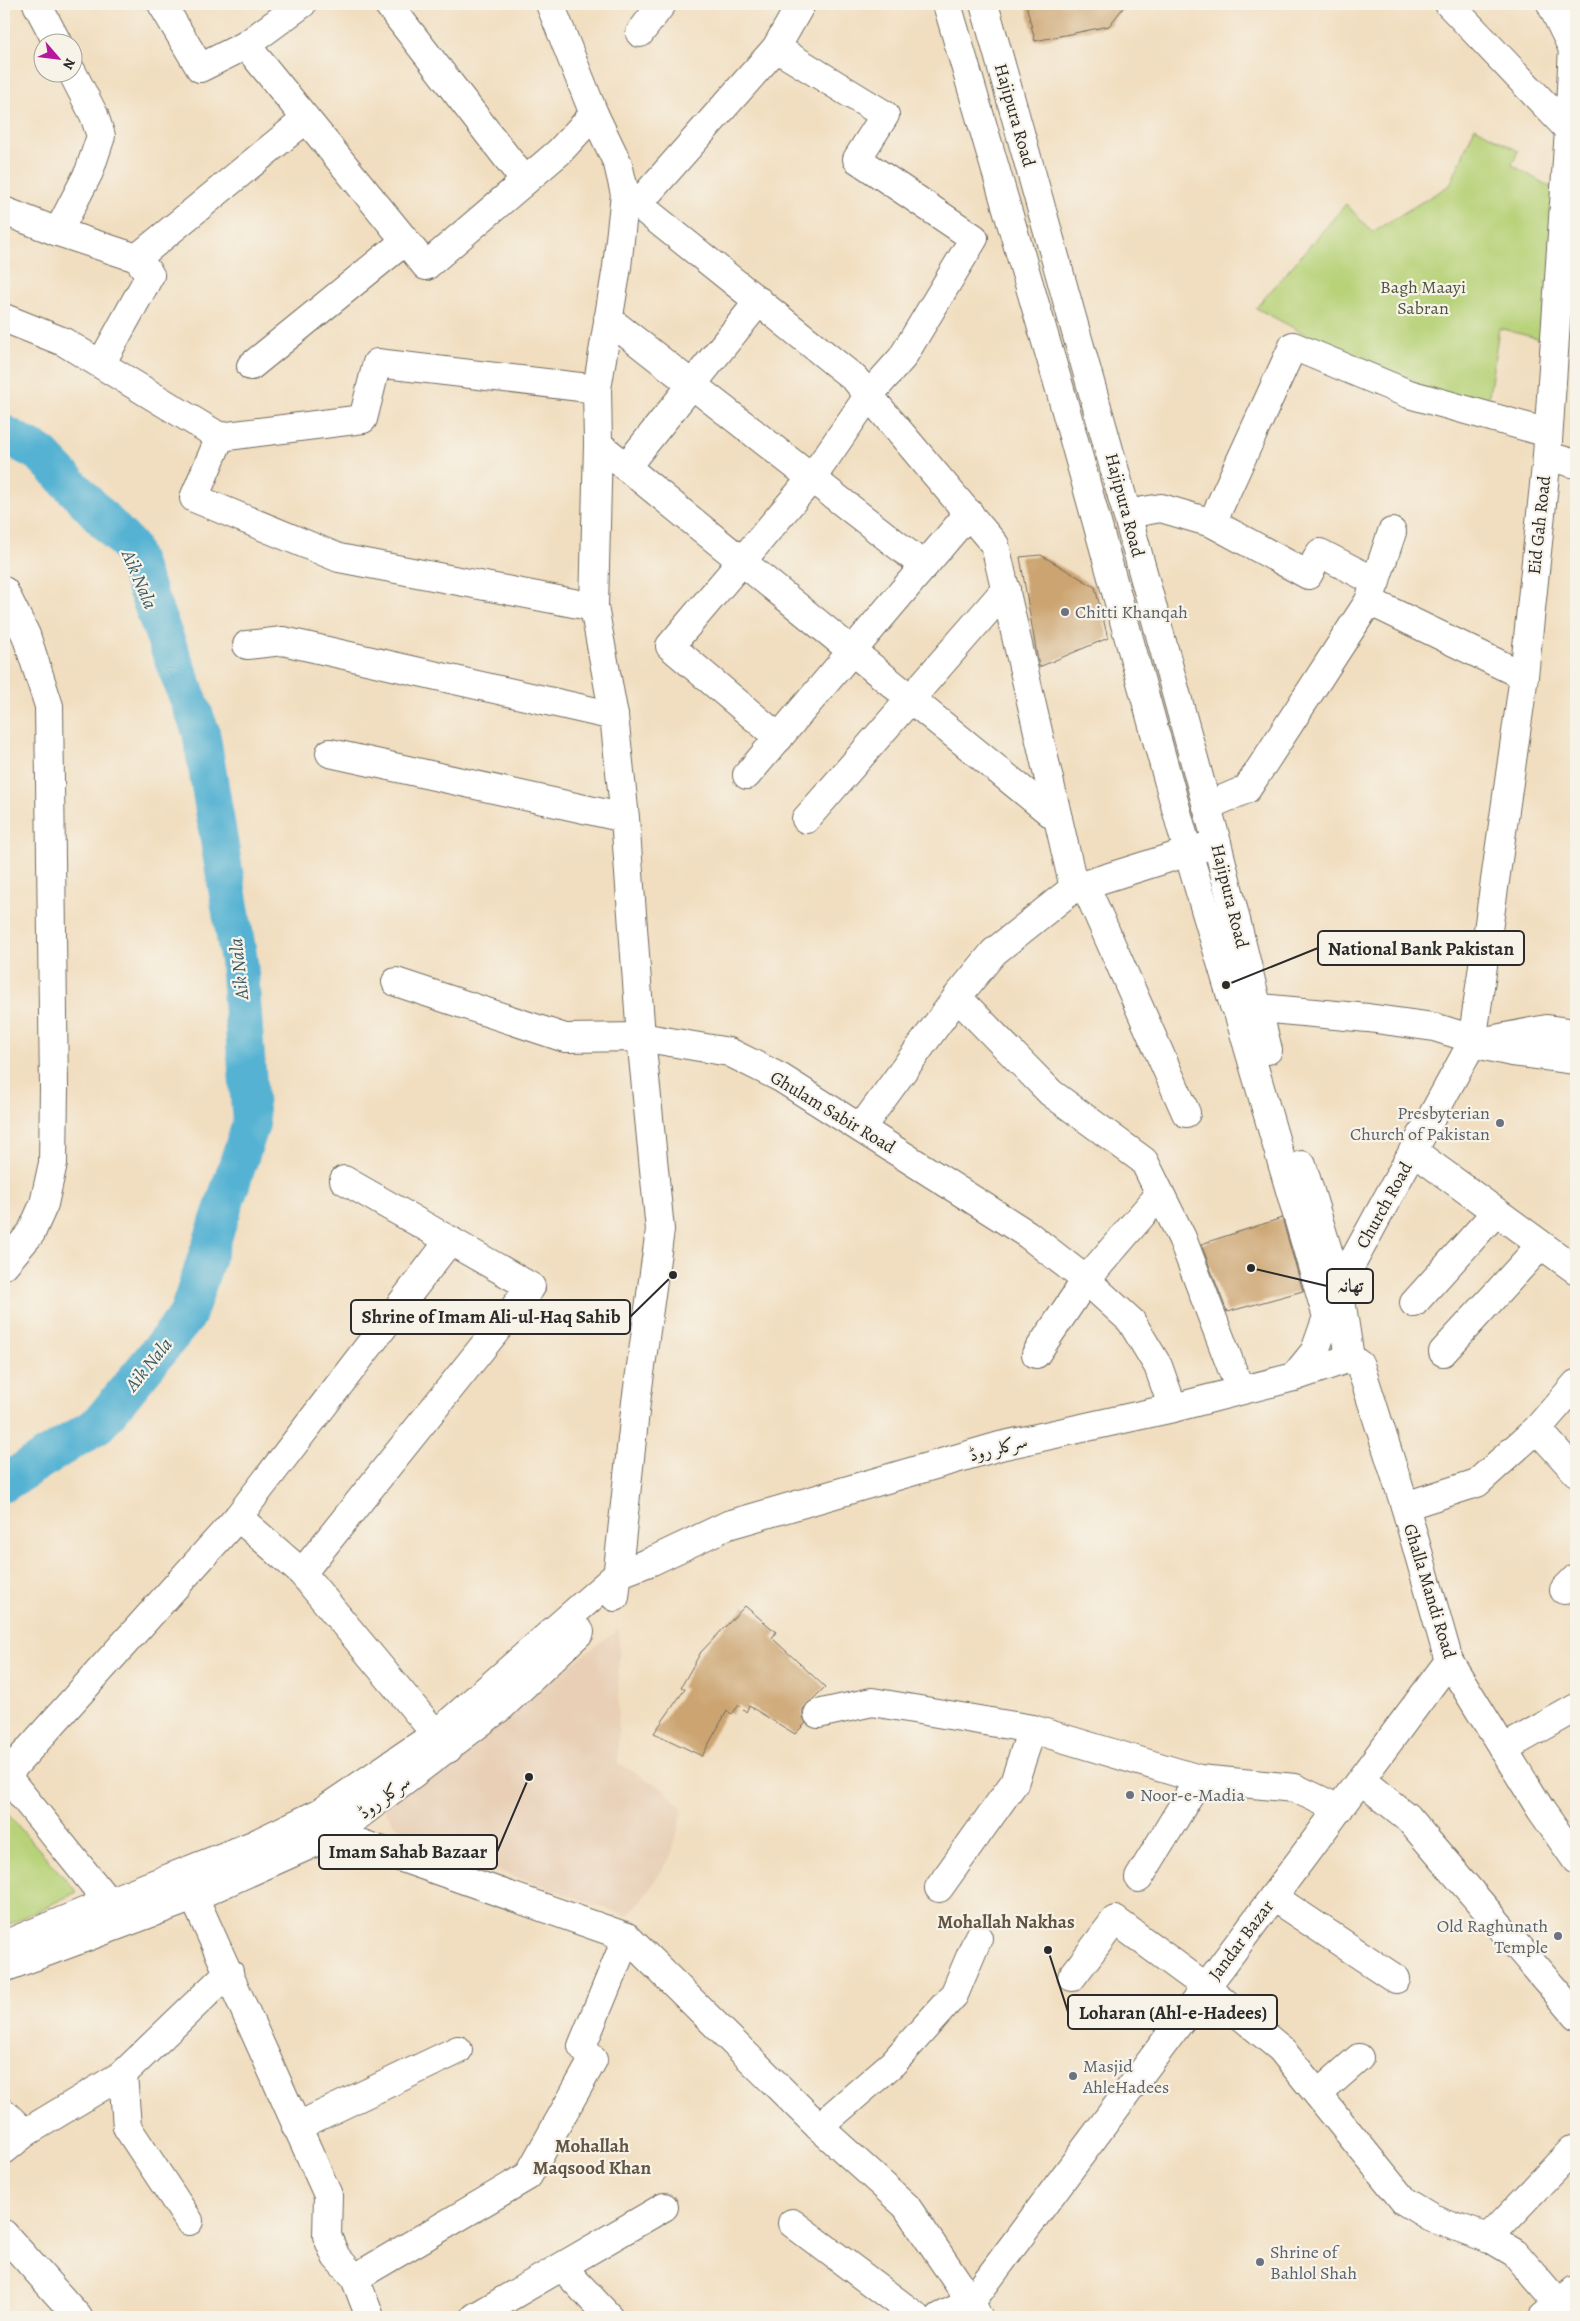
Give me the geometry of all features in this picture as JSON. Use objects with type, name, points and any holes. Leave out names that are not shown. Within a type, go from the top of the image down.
[{"type":"street","points":[[37,4],[52,32]]},
{"type":"street","points":[[162,4],[200,68],[246,45],[302,4]]},
{"type":"street","points":[[388,4],[525,181]]},
{"type":"street","points":[[640,33],[662,4]]},
{"type":"street","points":[[616,1586],[636,1402],[660,1230],[641,1037],[626,818],[614,716],[594,607],[598,444],[596,389],[632,199],[776,48],[801,4]]},
{"type":"street","points":[[947,4],[1061,393],[1188,852],[1246,1007],[1339,1287],[1350,1358]]},
{"type":"street","name":"Hajipura Road","points":[[984,4],[1128,514],[1207,806],[1216,843],[1246,1007]]},
{"type":"street","points":[[1449,4],[1569,130]]},
{"type":"street","points":[[1551,4],[1572,46]]},
{"type":"street","name":"Eid Gah Road","points":[[1472,1043],[1524,676],[1547,445],[1568,269],[1569,130],[1575,4]]},
{"type":"street","points":[[553,5],[594,114],[618,164],[632,199],[855,379],[996,545],[1058,819],[1080,886],[1186,1114]]},
{"type":"street","points":[[246,45],[426,266],[559,152],[594,114]]},
{"type":"street","points":[[776,48],[885,115],[857,159],[974,238],[902,358],[869,395],[812,478],[670,646],[779,738]]},
{"type":"street","points":[[58,232],[89,172],[101,136],[94,116],[77,82]]},
{"type":"street","points":[[138,258],[306,119]]},
{"type":"street","points":[[4,211],[58,232],[138,258],[150,276],[101,364]]},
{"type":"street","points":[[251,366],[405,241]]},
{"type":"street","points":[[626,468],[759,301]]},
{"type":"street","points":[[4,318],[64,342],[220,437],[363,419],[377,363],[596,389]]},
{"type":"street","points":[[608,319],[924,566]]},
{"type":"street","points":[[1212,523],[1294,346],[1409,394],[1547,445],[1576,464]]},
{"type":"street","points":[[220,437],[194,498],[338,558],[594,607]]},
{"type":"street","points":[[598,444],[1058,819]]},
{"type":"street","points":[[1128,514],[1161,508],[1212,523],[1308,575],[1320,553],[1372,591],[1524,676]]},
{"type":"street","points":[[747,775],[968,514]]},
{"type":"street","points":[[1207,806],[1248,789],[1372,591],[1392,532]]},
{"type":"street","points":[[806,820],[1006,589]]},
{"type":"street","points":[[4,591],[26,634],[49,706],[54,1078],[53,1163],[44,1204],[31,1233],[4,1264]]},
{"type":"street","points":[[247,645],[284,641],[614,716]]},
{"type":"street","points":[[330,753],[626,818]]},
{"type":"street","points":[[861,1128],[957,997],[994,952],[1080,886],[1216,843]]},
{"type":"street","name":"Ghulam Sabir Road","points":[[396,982],[565,1038],[641,1037],[729,1052],[781,1078],[1028,1234],[1086,1280],[1131,1321],[1158,1366],[1173,1408]]},
{"type":"street","points":[[957,997],[1051,1093],[1144,1161],[1182,1238],[1240,1390]]},
{"type":"street","points":[[1294,1377],[1316,1351],[1327,1317],[1237,1010],[1246,1007],[1368,1018],[1434,1028],[1462,1036],[1472,1043],[1512,1052],[1576,1060]]},
{"type":"street","points":[[1472,1043],[1547,1029],[1576,1033]]},
{"type":"street","name":"Church Road","points":[[1339,1287],[1472,1043]]},
{"type":"street","points":[[1413,1151],[1576,1270]]},
{"type":"street","points":[[302,1573],[531,1287],[344,1180]]},
{"type":"street","points":[[1036,1354],[1086,1280],[1160,1194]]},
{"type":"street","points":[[1414,1303],[1496,1212]]},
{"type":"street","points":[[125,1923],[5,1774],[238,1517],[450,1240]]},
{"type":"street","points":[[1443,1352],[1542,1244]]},
{"type":"street","name":"سرکلر روڈ","points":[[4,1945],[253,1845],[321,1812],[502,1706],[616,1586],[652,1561],[728,1525],[1000,1446],[1173,1408],[1294,1377],[1350,1358]]},
{"type":"street","name":"Ghalla Mandi Road","points":[[1350,1358],[1360,1365],[1405,1506],[1449,1661],[1541,1810],[1576,1860]]},
{"type":"street","points":[[1405,1506],[1477,1483],[1537,1429],[1576,1384]]},
{"type":"street","points":[[1537,1429],[1576,1472]]},
{"type":"street","points":[[238,1517],[302,1573],[442,1741]]},
{"type":"street","name":"Jandar Bazar","points":[[972,2312],[1206,1987],[1449,1661]]},
{"type":"street","points":[[818,1714],[872,1702],[1032,1729],[1199,1779],[1295,1788],[1339,1809]]},
{"type":"street","points":[[1503,1749],[1576,1708]]},
{"type":"street","points":[[939,1888],[1014,1783],[1032,1729]]},
{"type":"street","name":"سرکلر روڈ","points":[[4,1968],[194,1897],[334,1834],[442,1741]]},
{"type":"street","points":[[1139,1878],[1199,1779]]},
{"type":"street","points":[[1361,1780],[1407,1817],[1576,2015]]},
{"type":"street","points":[[334,1834],[627,1937],[819,2127],[906,2206],[972,2312],[940,2317]]},
{"type":"street","points":[[194,1897],[328,2195],[327,2236],[336,2257],[355,2278],[370,2317]]},
{"type":"street","points":[[1273,1897],[1396,1979]]},
{"type":"street","points":[[1072,1977],[1115,1920],[1206,1987],[1281,2049],[1404,2201],[1432,2218],[1488,2238],[1514,2253],[1560,2304]]},
{"type":"street","points":[[355,2278],[528,2176],[593,2060],[582,2046],[627,1937]]},
{"type":"street","points":[[819,2127],[893,2063],[954,1995],[978,1938]]},
{"type":"street","points":[[4,2150],[25,2133],[123,2074],[229,1972]]},
{"type":"street","points":[[296,2127],[458,2050]]},
{"type":"street","points":[[1318,2094],[1359,2058]]},
{"type":"street","points":[[123,2074],[127,2127],[190,2221]]},
{"type":"street","points":[[4,2113],[25,2133]]},
{"type":"street","points":[[1488,2238],[1572,2150]]},
{"type":"street","points":[[475,2317],[664,2208]]},
{"type":"street","points":[[792,2223],[917,2317]]},
{"type":"street","points":[[5,2237],[78,2317]]},
{"type":"street","points":[[562,2267],[609,2317]]},
{"type":"shaded area","points":[[619,1629],[618,1764],[664,1789],[683,1809],[671,1857],[645,1896],[627,1916],[412,1840],[393,1822],[380,1803]]},
{"type":"green space","name":"Bagh Maayi Sabran","points":[[1475,127],[1518,151],[1512,165],[1564,195],[1555,343],[1499,328],[1487,409],[1419,386],[1303,333],[1256,308],[1346,204],[1372,232],[1450,185]]},
{"type":"green space","points":[[4,1810],[77,1892],[4,1927]]},
{"type":"building","points":[[1026,4],[1126,4],[1109,26],[1035,41]]},
{"type":"building","name":"Chitti Khanqah","points":[[1041,555],[1095,587],[1108,638],[1039,667],[1020,557]]},
{"type":"building","points":[[1282,1218],[1303,1291],[1227,1312],[1201,1244]]},
{"type":"building","points":[[745,1606],[776,1632],[772,1638],[825,1687],[803,1709],[803,1717],[806,1723],[795,1734],[749,1706],[746,1712],[739,1705],[732,1714],[727,1711],[702,1756],[654,1733],[685,1689],[681,1687],[701,1652]]},
{"type":"waterway","name":"Aik Nala","points":[[4,434],[41,454],[130,547],[201,732],[239,961],[251,1124],[187,1316],[99,1424],[4,1483]]},
{"type":"place","name":"Chitti Khanqah","points":[[1065,612]]},
{"type":"place","name":"National Bank Pakistan","points":[[1226,985]]},
{"type":"place","name":"Presbyterian Church of Pakistan","points":[[1500,1123]]},
{"type":"place","name":"تھانہ","points":[[1251,1268]]},
{"type":"place","name":"Shrine of Imam Ali-ul-Haq Sahib","points":[[673,1275]]},
{"type":"place","name":"Imam Sahab Bazaar","points":[[529,1777]]},
{"type":"place","name":"Noor-e-Madia","points":[[1130,1795]]},
{"type":"place","name":"Old Raghunath Temple","points":[[1558,1936]]},
{"type":"place","name":"Loharan (Ahl-e-Hadees)","points":[[1048,1950]]},
{"type":"place","name":"Masjid AhleHadees","points":[[1073,2076]]},
{"type":"place","name":"Shrine of Bahlol Shah","points":[[1260,2262]]},
{"type":"district","name":"Mohallah Nakhas","points":[[1006,1921]]},
{"type":"district","name":"Mohallah Maqsood Khan","points":[[592,2156]]}]
